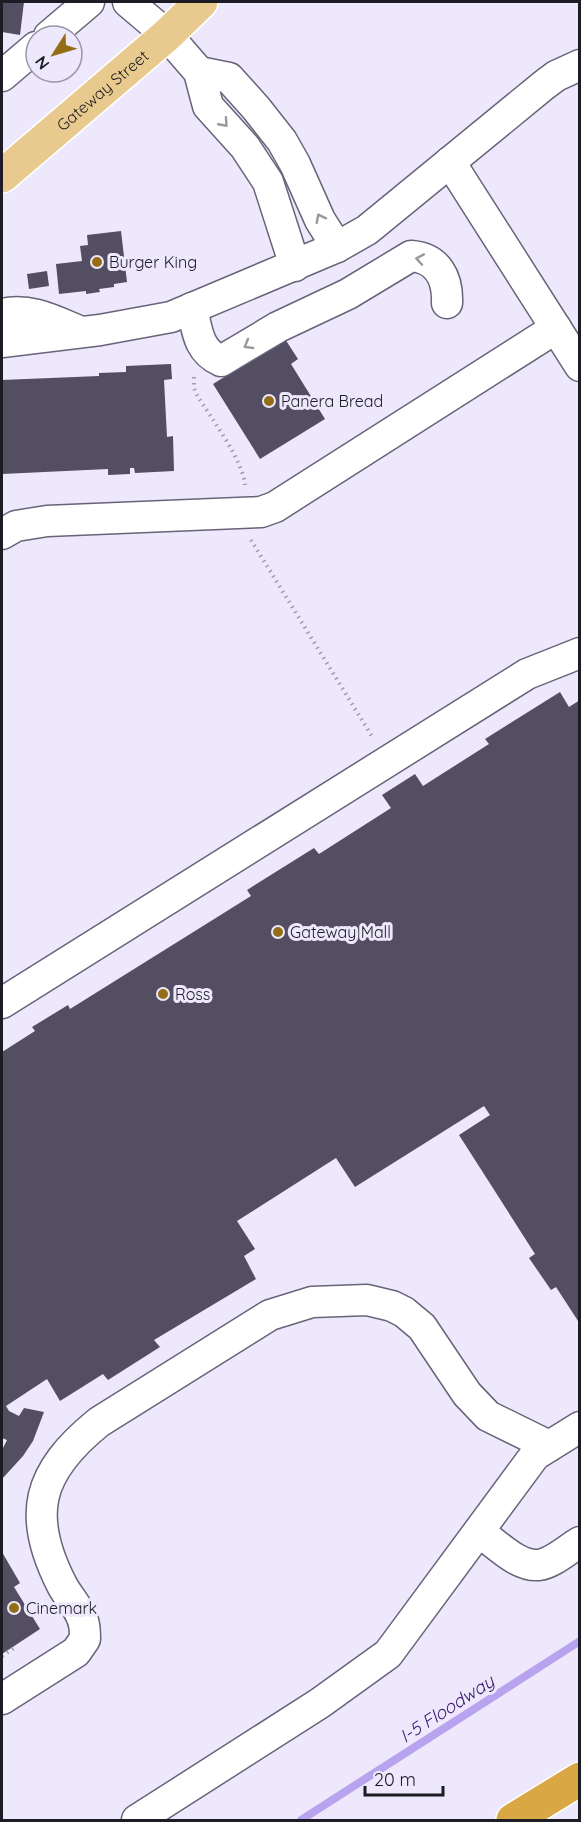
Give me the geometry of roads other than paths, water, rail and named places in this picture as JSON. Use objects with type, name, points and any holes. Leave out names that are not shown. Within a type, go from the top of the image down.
[{"type":"highway","points":[[513,1821],[579,1779]]},
{"type":"main road","name":"Gateway Street","points":[[2,176],[167,35],[201,2]]},
{"type":"lane","points":[[63,24],[88,2]]},
{"type":"lane","points":[[128,2],[167,35],[199,72],[208,106],[244,147],[268,182],[295,266]]},
{"type":"lane","points":[[2,76],[24,57]]},
{"type":"lane","points":[[2,342],[82,333],[171,317],[337,248],[368,230],[544,85],[556,76],[579,65]]},
{"type":"lane","points":[[199,72],[229,78],[282,141],[320,220],[337,248]]},
{"type":"lane","points":[[450,162],[579,366]]},
{"type":"lane","points":[[192,308],[203,347],[209,356],[221,361],[278,327],[348,294],[411,256],[430,260],[443,276],[448,287],[447,303]]},
{"type":"lane","points":[[2,314],[8,312],[36,314],[82,333]]},
{"type":"lane","points":[[2,534],[16,526],[47,521],[261,512],[275,507],[556,328]]},
{"type":"lane","points":[[2,1003],[527,674],[579,653]]},
{"type":"lane","points":[[2,1700],[76,1652],[85,1639],[83,1619],[63,1588],[49,1559],[42,1536],[40,1511],[43,1494],[61,1460],[80,1437],[99,1422],[270,1315],[312,1302],[360,1300],[392,1306],[404,1312],[422,1327],[467,1394],[488,1416],[549,1446]]},
{"type":"lane","points":[[137,1821],[320,1703],[388,1654],[535,1455],[579,1426]]},
{"type":"lane","points":[[478,1532],[510,1556],[524,1563],[540,1565],[579,1542]]},
{"type":"waterway","name":"I-5 Floodway","points":[[301,1820],[580,1641]]},
{"type":"place","name":"Burger King","points":[[97,262]]},
{"type":"place","name":"Panera Bread","points":[[269,401]]},
{"type":"place","name":"Gateway Mall","points":[[278,932]]},
{"type":"place","name":"Ross","points":[[163,994]]},
{"type":"place","name":"Cinemark","points":[[14,1608]]}]
